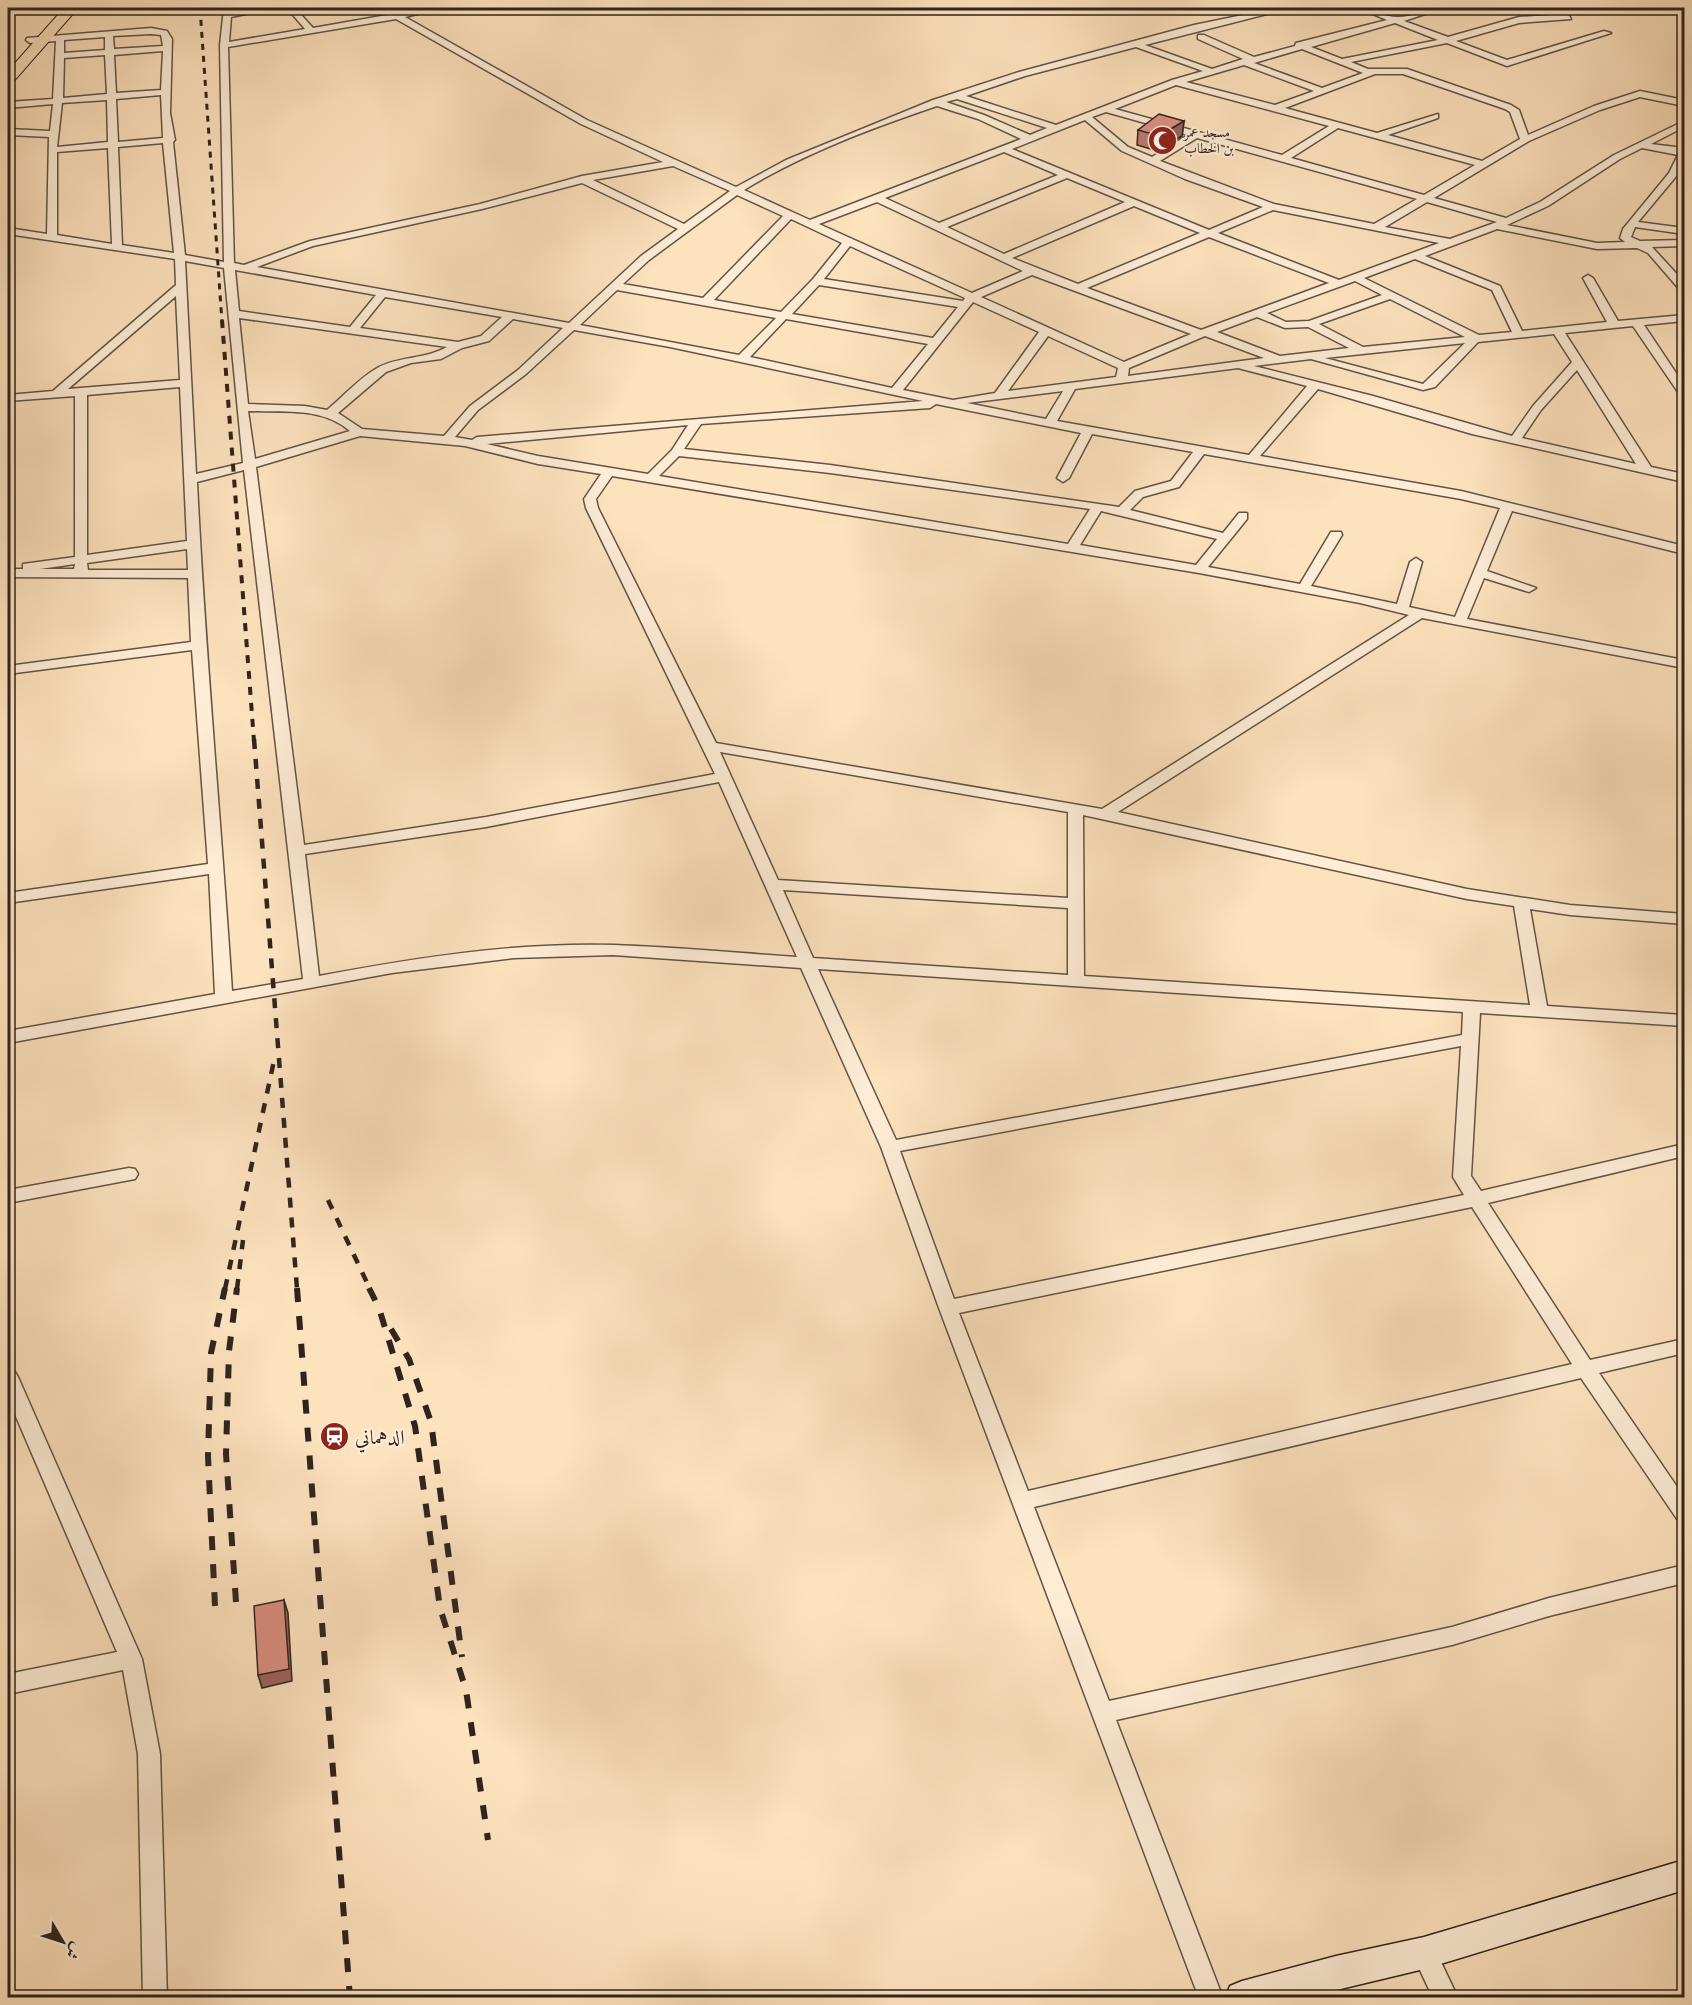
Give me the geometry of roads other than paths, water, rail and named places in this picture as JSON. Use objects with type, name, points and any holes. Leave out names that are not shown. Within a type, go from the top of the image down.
[{"type":"main road","points":[[8,79],[60,8]]},
{"type":"main road","points":[[8,64],[71,8]]},
{"type":"main road","points":[[1242,1998],[1336,1972],[1424,1953],[1684,1875]]},
{"type":"street","points":[[271,8],[228,11],[224,45],[229,266],[242,407],[312,984]]},
{"type":"street","points":[[291,8],[311,31]]},
{"type":"street","points":[[387,8],[397,16],[584,122],[810,224],[968,302],[1124,366],[1204,333],[1501,223],[1544,204],[1640,145],[1684,124]]},
{"type":"street","points":[[224,45],[438,8]]},
{"type":"street","points":[[446,441],[474,408],[522,372],[645,258],[748,183],[806,153],[936,102],[1042,68],[1138,45],[1197,27],[1287,8]]},
{"type":"street","points":[[1363,8],[1507,63],[1607,33]]},
{"type":"street","points":[[810,224],[1175,82],[1299,45],[1438,8]]},
{"type":"street","points":[[1344,61],[1445,41],[1519,20],[1568,17]]},
{"type":"street","points":[[36,40],[158,31],[166,35],[165,113],[170,140],[180,257],[184,383],[192,479],[198,645],[217,868],[224,1000]]},
{"type":"street","points":[[109,34],[117,248]]},
{"type":"street","points":[[1201,37],[1246,60],[1322,91]]},
{"type":"street","points":[[52,238],[52,150],[58,101],[60,39]]},
{"type":"street","points":[[1138,45],[1210,71]]},
{"type":"street","points":[[1299,45],[1370,71],[1404,71],[1508,107],[1514,110],[1525,140]]},
{"type":"street","points":[[61,56],[167,48]]},
{"type":"street","points":[[1274,109],[1368,75],[1370,71]]},
{"type":"street","points":[[1175,82],[1484,164]]},
{"type":"street","points":[[8,105],[167,92]]},
{"type":"street","points":[[1377,227],[1525,140],[1636,94],[1684,103]]},
{"type":"street","points":[[958,96],[1056,129]]},
{"type":"street","points":[[936,102],[981,117],[1030,139]]},
{"type":"street","points":[[1105,109],[1425,197],[1501,223],[1597,246],[1684,243]]},
{"type":"street","points":[[1377,136],[1435,116]]},
{"type":"street","points":[[1086,117],[1125,149],[1188,177],[1272,207],[1452,243]]},
{"type":"street","points":[[1284,158],[1336,125]]},
{"type":"street","points":[[8,143],[12,132],[53,134]]},
{"type":"street","points":[[1154,160],[1197,134]]},
{"type":"street","points":[[52,150],[170,140]]},
{"type":"street","points":[[1640,145],[1684,155],[1680,174],[1634,224],[1625,238],[1652,252],[1684,288]]},
{"type":"street","points":[[1005,149],[1210,234],[1340,284]]},
{"type":"street","points":[[246,268],[310,244],[482,206],[582,179],[673,162]]},
{"type":"street","points":[[941,226],[1068,174]]},
{"type":"street","points":[[582,179],[686,229]]},
{"type":"street","points":[[877,198],[941,226],[1032,271],[1278,360]]},
{"type":"street","points":[[1004,258],[1135,202]]},
{"type":"street","points":[[1078,288],[1272,207]]},
{"type":"street","points":[[706,302],[790,215]]},
{"type":"street","points":[[1634,224],[1684,231]]},
{"type":"street","points":[[8,231],[246,268],[743,358],[1050,423],[1253,457],[1508,505],[1684,549]]},
{"type":"street","points":[[743,358],[817,281],[848,242]]},
{"type":"street","points":[[1416,256],[1496,288],[1518,334]]},
{"type":"street","points":[[895,392],[968,302],[1032,271]]},
{"type":"street","points":[[1356,278],[1476,338]]},
{"type":"street","points":[[1588,278],[1614,325]]},
{"type":"street","points":[[817,281],[968,302]]},
{"type":"street","points":[[55,395],[181,286]]},
{"type":"street","points":[[613,286],[936,342]]},
{"type":"street","points":[[354,329],[382,294]]},
{"type":"street","points":[[1259,314],[1285,326],[1310,324],[1392,296]]},
{"type":"street","points":[[234,314],[458,345]]},
{"type":"street","points":[[331,413],[382,370],[409,360],[437,357],[458,345],[485,339],[510,316]]},
{"type":"street","points":[[192,479],[250,465],[359,432],[465,442],[697,421],[804,415],[948,402],[1307,356],[1684,318]]},
{"type":"street","points":[[1636,322],[1684,393]]},
{"type":"street","points":[[1310,324],[1362,351]]},
{"type":"street","points":[[1557,330],[1646,470]]},
{"type":"street","points":[[1000,394],[1045,332]]},
{"type":"street","points":[[1307,356],[1423,387],[1431,385],[1476,338]]},
{"type":"street","points":[[1515,440],[1537,408],[1577,363]]},
{"type":"street","points":[[1236,365],[1313,387],[1359,396],[1515,440],[1684,478]]},
{"type":"street","points":[[1122,378],[1124,366]]},
{"type":"street","points":[[8,398],[184,383]]},
{"type":"street","points":[[1050,423],[1072,385]]},
{"type":"street","points":[[1253,457],[1313,387]]},
{"type":"street","points":[[81,393],[82,567]]},
{"type":"street","points":[[242,407],[331,413],[351,423],[359,432]]},
{"type":"street","points":[[651,478],[676,452],[697,421]]},
{"type":"street","points":[[1063,478],[1088,430]]},
{"type":"street","points":[[465,442],[528,458],[608,472],[1199,569],[1459,622],[1684,664]]},
{"type":"street","points":[[1121,512],[1139,494],[1175,484],[1202,448]]},
{"type":"street","points":[[676,452],[830,469],[1098,506],[1225,537]]},
{"type":"street","points":[[608,472],[591,499],[592,508],[710,746],[890,1147],[948,1308],[1211,1998]]},
{"type":"street","points":[[1459,622],[1508,505]]},
{"type":"street","points":[[1071,549],[1098,506]]},
{"type":"street","points":[[1199,569],[1243,516]]},
{"type":"street","points":[[1303,589],[1336,535]]},
{"type":"street","points":[[9,573],[82,567],[193,544]]},
{"type":"street","points":[[1402,609],[1416,562]]},
{"type":"street","points":[[82,567],[195,574]]},
{"type":"street","points":[[1478,572],[1529,588]]},
{"type":"street","points":[[1105,814],[1420,614]]},
{"type":"street","points":[[8,670],[198,645]]},
{"type":"street","points":[[710,746],[1105,814],[1443,890],[1570,910],[1684,919]]},
{"type":"street","points":[[295,850],[486,822],[723,777]]},
{"type":"street","points":[[1075,810],[1073,903],[1076,982]]},
{"type":"street","points":[[8,898],[217,868]]},
{"type":"street","points":[[773,885],[1073,903]]},
{"type":"street","points":[[1521,903],[1539,1010]]},
{"type":"street","points":[[8,1037],[392,968],[514,953],[613,950],[1076,982],[1472,1005],[1684,1021]]},
{"type":"street","points":[[1472,1005],[1461,1169],[1466,1187],[1684,1514]]},
{"type":"street","points":[[890,1147],[1470,1039]]},
{"type":"street","points":[[948,1308],[1476,1199],[1684,1150]]},
{"type":"street","points":[[8,1197],[129,1174]]},
{"type":"street","points":[[1022,1501],[1684,1346]]},
{"type":"street","points":[[8,1377],[132,1659],[149,1754],[155,1998]]},
{"type":"street","points":[[1102,1713],[1452,1635],[1549,1607],[1684,1574]]},
{"type":"street","points":[[8,1684],[132,1659]]},
{"type":"street","points":[[1424,1953],[1446,1998]]},
{"type":"railway","points":[[200,8],[222,322]]},
{"type":"railway","points":[[222,320],[254,741]]},
{"type":"railway","points":[[254,739],[297,1289]]},
{"type":"railway","points":[[225,1289],[275,1056]]},
{"type":"railway","points":[[328,1200],[370,1289]]},
{"type":"railway","points":[[237,1289],[243,1240]]},
{"type":"railway","points":[[215,1606],[208,1456],[211,1353],[225,1288]]},
{"type":"railway","points":[[236,1602],[226,1454],[229,1351],[237,1288]]},
{"type":"railway","points":[[297,1288],[350,1998]]},
{"type":"railway","points":[[369,1288],[379,1308],[415,1426],[440,1608],[466,1690],[488,1840]]},
{"type":"railway","points":[[391,1329],[409,1359],[431,1422],[462,1657]]},
{"type":"place","name":"مسجد عمر بن الخطاب","points":[[1163,140]]},
{"type":"place","name":"الدهماني","points":[[334,1437]]}]
